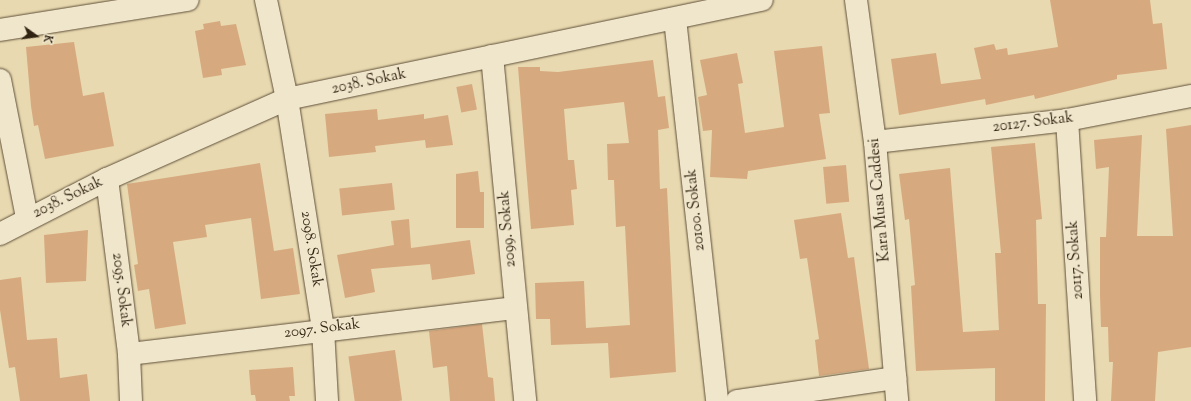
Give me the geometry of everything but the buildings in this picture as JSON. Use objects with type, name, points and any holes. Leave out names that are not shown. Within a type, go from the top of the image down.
[{"type":"street","points":[[0,30],[87,9],[188,0]]},
{"type":"street","name":"2098. Sokak","points":[[266,0],[287,99],[323,329],[327,401]]},
{"type":"street","name":"2038. Sokak","points":[[0,234],[27,218],[107,179],[287,99],[762,0]]},
{"type":"street","name":"Kara Musa Caddesi","points":[[856,0],[875,142],[897,401]]},
{"type":"street","name":"20100. Sokak","points":[[675,19],[717,401]]},
{"type":"street","name":"2099. Sokak","points":[[492,56],[525,401]]},
{"type":"street","points":[[0,80],[27,218]]},
{"type":"street","name":"20127. Sokak","points":[[875,142],[1067,120],[1191,96]]},
{"type":"street","name":"20117. Sokak","points":[[1067,120],[1085,401]]},
{"type":"street","name":"2095. Sokak","points":[[107,179],[129,354],[131,401]]},
{"type":"street","name":"2097. Sokak","points":[[129,354],[323,329],[515,308]]},
{"type":"street","points":[[737,401],[895,378]]}]
